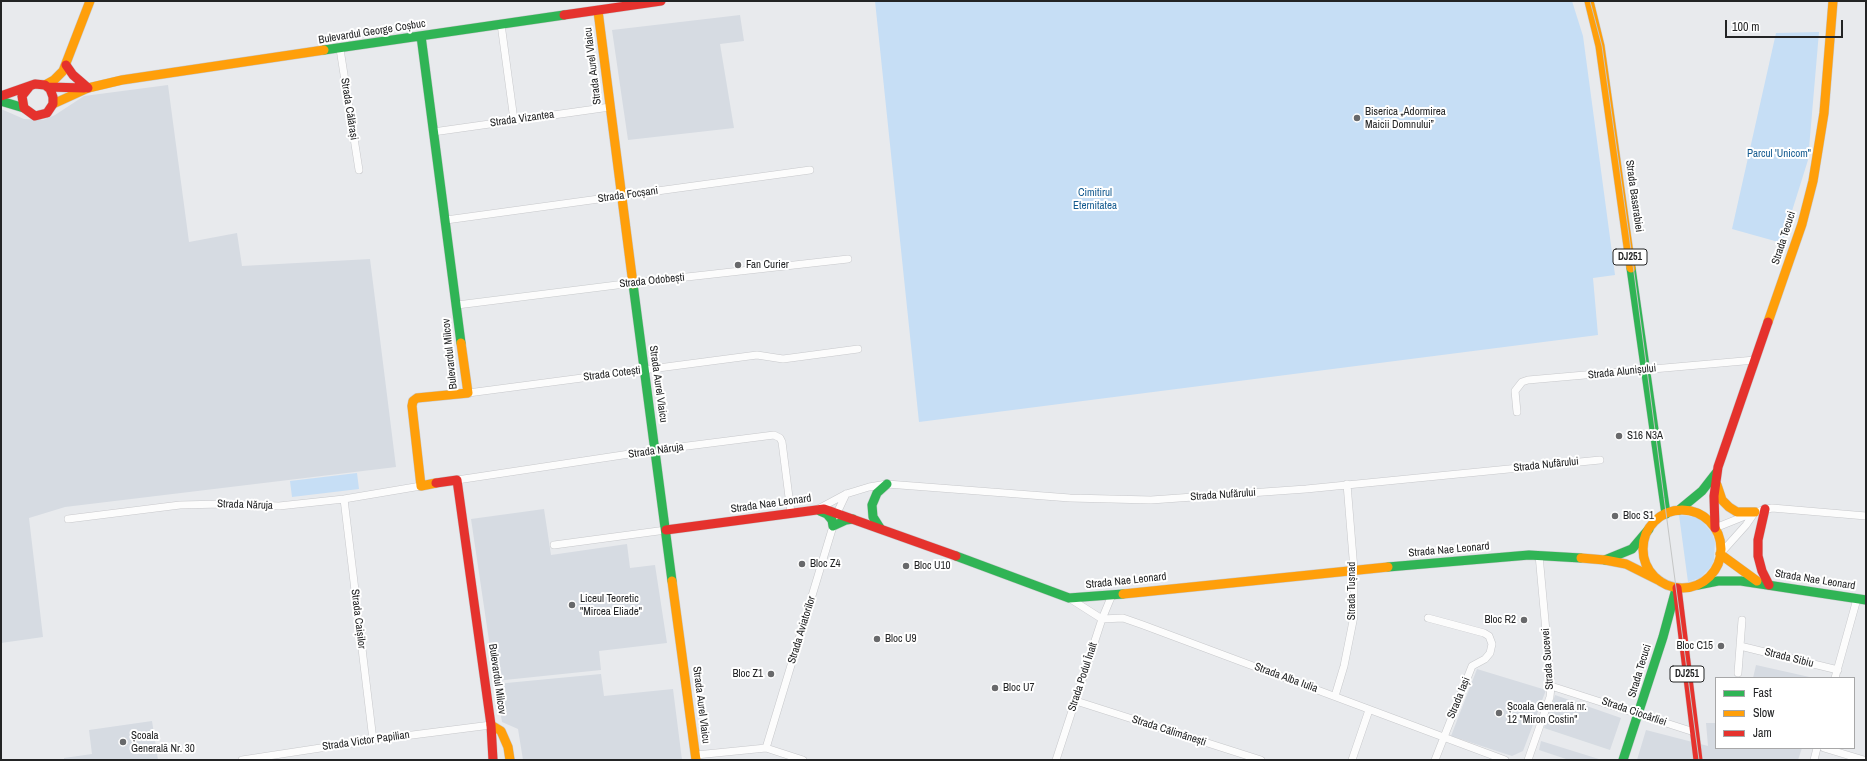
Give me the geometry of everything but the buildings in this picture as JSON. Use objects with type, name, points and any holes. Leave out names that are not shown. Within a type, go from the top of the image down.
[{"type":"main road","points":[[53,104],[54,97],[46,86],[59,76],[66,65],[90,1]]},
{"type":"main road","name":"Bulevardul George Coșbuc","points":[[1,101],[24,108],[32,115],[41,116],[49,111],[53,104],[88,88],[141,77],[661,1]]},
{"type":"main road","name":"Strada Basarabiei","points":[[1589,1],[1600,46],[1666,514]]},
{"type":"main road","name":"Strada Tecuci","points":[[1715,528],[1714,506],[1716,473],[1802,224],[1813,181],[1824,113],[1833,1]]},
{"type":"main road","name":"Strada Aurel Vlaicu","points":[[598,11],[621,196],[696,757]]},
{"type":"main road","name":"Bulevardul Milcov","points":[[421,36],[468,393],[417,398],[413,401],[412,406],[421,486]]},
{"type":"main road","points":[[66,65],[73,75],[88,88]]},
{"type":"main road","name":"Bulevardul George Coșbuc","points":[[1,96],[35,84],[88,88]]},
{"type":"main road","points":[[24,108],[22,96],[26,89],[30,86]]},
{"type":"main road","points":[[1716,473],[1718,492],[1722,500],[1729,507],[1737,512],[1755,512]]},
{"type":"main road","name":"Strada Tecuci","points":[[1679,510],[1702,491],[1716,473]]},
{"type":"main road","points":[[421,486],[457,480]]},
{"type":"main road","name":"Bulevardul Milcov","points":[[457,480],[491,725],[493,760]]},
{"type":"main road","points":[[880,528],[873,517],[872,505],[877,493],[887,484]]},
{"type":"main road","points":[[817,509],[827,514],[832,520],[833,526],[846,520],[855,519]]},
{"type":"main road","name":"Strada Nae Leonard","points":[[666,530],[817,509],[837,513],[855,519],[1069,598],[1471,559],[1539,556],[1605,560],[1632,566],[1660,581]]},
{"type":"main road","points":[[1765,509],[1759,533],[1758,556],[1765,584]]},
{"type":"main road","points":[[1679,510],[1700,514],[1708,520],[1715,528],[1719,536],[1720,554],[1713,573],[1698,585],[1677,588],[1660,581],[1652,573],[1645,558],[1645,540],[1649,529],[1658,519],[1666,514],[1679,510]]},
{"type":"main road","name":"Strada Nae Leonard","points":[[1605,560],[1632,549],[1649,529]]},
{"type":"main road","name":"Strada Nae Leonard","points":[[1720,554],[1736,568],[1765,584]]},
{"type":"main road","name":"Strada Nae Leonard","points":[[1698,585],[1725,580],[1765,584],[1862,599]]},
{"type":"main road","name":"Strada Tecuci","points":[[1623,760],[1639,715],[1677,588]]},
{"type":"main road","name":"DJ251","points":[[1677,588],[1698,760]]},
{"type":"main road","name":"Bulevardul Milcov","points":[[491,725],[501,731],[508,747],[510,760]]},
{"type":"street","points":[[501,24],[514,120]]},
{"type":"street","name":"Strada Călărași","points":[[340,49],[359,170]]},
{"type":"street","name":"Strada Vizantea","points":[[433,132],[610,108]]},
{"type":"street","name":"Strada Focșani","points":[[446,220],[810,170]]},
{"type":"street","name":"Strada Odobești","points":[[457,305],[633,283],[848,260]]},
{"type":"street","name":"Strada Cotești","points":[[468,393],[757,355],[783,359],[858,349]]},
{"type":"street","name":"Strada Alunișului","points":[[1517,412],[1515,391],[1522,382],[1646,369],[1754,360]]},
{"type":"street","name":"Strada Năruja","points":[[457,480],[656,450],[777,436],[782,442],[791,513]]},
{"type":"street","name":"Strada Nufărului","points":[[817,509],[846,494],[869,487],[887,484],[1070,498],[1151,500],[1347,484],[1600,460]]},
{"type":"street","name":"Strada Tușnad","points":[[1335,696],[1344,666],[1354,616],[1354,570],[1347,484]]},
{"type":"street","name":"Strada Năruja","points":[[68,519],[180,505],[222,504],[279,506],[344,499],[421,486]]},
{"type":"street","points":[[837,513],[846,494]]},
{"type":"street","name":"Strada Caișilor","points":[[344,499],[373,740]]},
{"type":"street","points":[[1715,528],[1765,509],[1779,508],[1866,516]]},
{"type":"street","points":[[1720,554],[1746,525],[1755,512]]},
{"type":"street","name":"Strada Aviatorilor","points":[[766,748],[837,513]]},
{"type":"street","points":[[554,545],[666,530]]},
{"type":"street","name":"Strada Sucevei","points":[[1528,760],[1550,697],[1539,556]]},
{"type":"street","name":"Strada Podul Înalt","points":[[1056,760],[1102,619],[1112,595]]},
{"type":"street","points":[[1069,598],[1102,619]]},
{"type":"street","points":[[1835,677],[1862,599]]},
{"type":"street","name":"Strada Alba Iulia","points":[[1102,619],[1113,617],[1123,618],[1505,760]]},
{"type":"street","name":"Strada Iași","points":[[1428,618],[1484,633],[1491,639],[1492,644],[1490,653],[1485,659],[1472,666],[1435,760]]},
{"type":"street","points":[[1738,673],[1742,620]]},
{"type":"street","name":"Strada Sibiu","points":[[1740,646],[1838,670]]},
{"type":"street","name":"Strada Ciocârliei","points":[[1550,686],[1586,696],[1639,715],[1694,732]]},
{"type":"street","name":"Strada Călimănești","points":[[1076,701],[1262,760]]},
{"type":"street","points":[[1352,760],[1369,710]]},
{"type":"street","name":"Strada Victor Papilian","points":[[242,760],[373,740],[491,725]]},
{"type":"street","points":[[696,757],[766,748],[801,760]]},
{"type":"street","points":[[1814,760],[1817,749]]},
{"type":"street","points":[[1827,749],[1864,760]]},
{"type":"shaded area","points":[[740,15],[744,41],[720,44],[734,128],[628,140],[612,30]]},
{"type":"shaded area","points":[[168,85],[189,242],[237,233],[242,266],[370,259],[396,467],[65,507],[29,518],[43,637],[1,643],[1,109],[24,119],[43,120],[55,115],[84,96]]},
{"type":"shaded area","name":"Liceul Teoretic \"Mircea Eliade\"","points":[[544,509],[551,555],[627,544],[630,568],[655,565],[667,643],[599,651],[601,670],[495,681],[471,519]]},
{"type":"shaded area","points":[[1756,665],[1810,677],[1753,677]]},
{"type":"shaded area","name":"Școala Generală nr. 12 \"Miron Costin\"","points":[[1477,669],[1546,690],[1523,751],[1512,756],[1451,736]]},
{"type":"shaded area","points":[[601,674],[604,696],[673,689],[682,760],[523,760],[518,729],[502,722],[496,684]]},
{"type":"shaded area","points":[[1555,695],[1621,718],[1610,750],[1544,728]]},
{"type":"shaded area","name":"Școala Generală Nr. 30","points":[[152,721],[158,760],[64,760],[64,758],[92,754],[89,730]]},
{"type":"shaded area","points":[[1706,723],[1715,723],[1715,749],[1802,749],[1798,760],[1637,760],[1646,730],[1708,746]]},
{"type":"shaded area","points":[[1541,741],[1602,760],[1569,760],[1539,750]]},
{"type":"green space","name":"Cimitirul Eternitatea","points":[[875,1],[1572,1],[1583,36],[1615,275],[1593,278],[1598,335],[919,422]]},
{"type":"green space","name":"Parcul 'Unicom\"","points":[[1819,32],[1808,160],[1782,243],[1732,229],[1776,33]]},
{"type":"green space","points":[[357,473],[359,489],[292,497],[290,481]]},
{"type":"green space","points":[[1679,515],[1696,517],[1702,521],[1712,533],[1715,542],[1714,560],[1711,567],[1700,578],[1688,582]]},
{"type":"tram line","points":[[1590,1],[1602,46],[1629,235],[1699,760]]},
{"type":"traffic: fast","points":[[324,50],[564,15]]},
{"type":"traffic: fast","points":[[421,36],[461,343]]},
{"type":"traffic: fast","points":[[1,101],[24,108]]},
{"type":"traffic: fast","points":[[1631,268],[1666,514]]},
{"type":"traffic: fast","points":[[633,284],[672,581]]},
{"type":"traffic: fast","points":[[1679,510],[1702,491],[1716,473]]},
{"type":"traffic: fast","points":[[880,528],[873,517],[872,505],[877,493],[887,484]]},
{"type":"traffic: fast","points":[[820,511],[827,514],[832,520],[833,526],[846,520],[853,519]]},
{"type":"traffic: fast","points":[[1605,560],[1632,549],[1649,529]]},
{"type":"traffic: fast","points":[[1388,567],[1529,555],[1581,558]]},
{"type":"traffic: fast","points":[[956,556],[1069,598],[1123,594]]},
{"type":"traffic: fast","points":[[1698,585],[1718,581],[1741,581],[1866,600]]},
{"type":"traffic: fast","points":[[1623,760],[1663,637],[1676,589]]},
{"type":"traffic: slow","points":[[45,85],[54,80],[63,71],[90,1]]},
{"type":"traffic: slow","points":[[1589,1],[1600,46],[1631,268]]},
{"type":"traffic: slow","points":[[1768,322],[1802,224],[1813,181],[1824,113],[1833,1]]},
{"type":"traffic: slow","points":[[598,11],[633,284]]},
{"type":"traffic: slow","points":[[53,104],[88,88],[122,80],[324,50]]},
{"type":"traffic: slow","points":[[436,483],[421,486],[412,406],[413,401],[417,398],[468,393],[461,343]]},
{"type":"traffic: slow","points":[[1717,485],[1722,500],[1729,507],[1737,512],[1755,512]]},
{"type":"traffic: slow","points":[[1682,510],[1697,513],[1709,522],[1718,534],[1721,549],[1718,564],[1709,576],[1697,585],[1682,588],[1667,585],[1655,576],[1646,564],[1643,549],[1646,534],[1655,522],[1667,513],[1682,510]]},
{"type":"traffic: slow","points":[[1720,554],[1757,581]]},
{"type":"traffic: slow","points":[[1581,558],[1626,564],[1660,581]]},
{"type":"traffic: slow","points":[[1123,594],[1388,567]]},
{"type":"traffic: slow","points":[[672,581],[696,760]]},
{"type":"traffic: slow","points":[[491,725],[501,731],[508,747],[510,760]]},
{"type":"traffic: jam","points":[[564,15],[661,1]]},
{"type":"traffic: jam","points":[[66,65],[73,75],[88,88]]},
{"type":"traffic: jam","points":[[1,96],[35,84],[45,85],[50,89],[53,97],[53,104],[47,113],[35,116],[24,108],[22,96],[30,86]]},
{"type":"traffic: jam","points":[[48,87],[84,88]]},
{"type":"traffic: jam","points":[[1715,528],[1714,496],[1718,467],[1768,322]]},
{"type":"traffic: jam","points":[[436,483],[457,480],[491,725],[493,760]]},
{"type":"traffic: jam","points":[[666,530],[824,509],[956,556]]},
{"type":"traffic: jam","points":[[1765,509],[1758,540],[1758,556],[1762,571],[1769,585]]},
{"type":"traffic: jam","points":[[1677,588],[1698,760]]},
{"type":"place","name":"Biserica „Adormirea Maicii Domnului”","points":[[1357,118]]},
{"type":"place","name":"Fan Curier","points":[[738,265]]},
{"type":"place","name":"S16 N3A","points":[[1619,436]]},
{"type":"place","name":"Bloc S1","points":[[1615,516]]},
{"type":"place","name":"Bloc Z4","points":[[802,564]]},
{"type":"place","name":"Bloc U10","points":[[906,566]]},
{"type":"place","name":"Liceul Teoretic \"Mircea Eliade\"","points":[[572,605]]},
{"type":"place","name":"Bloc R2","points":[[1524,620]]},
{"type":"place","name":"Bloc U9","points":[[877,639]]},
{"type":"place","name":"Bloc C15","points":[[1721,646]]},
{"type":"place","name":"Bloc Z1","points":[[771,674]]},
{"type":"place","name":"Bloc U7","points":[[995,688]]},
{"type":"place","name":"Școala Generală nr. 12 \"Miron Costin\"","points":[[1499,713]]},
{"type":"place","name":"Școala Generală Nr. 30","points":[[123,742]]}]
